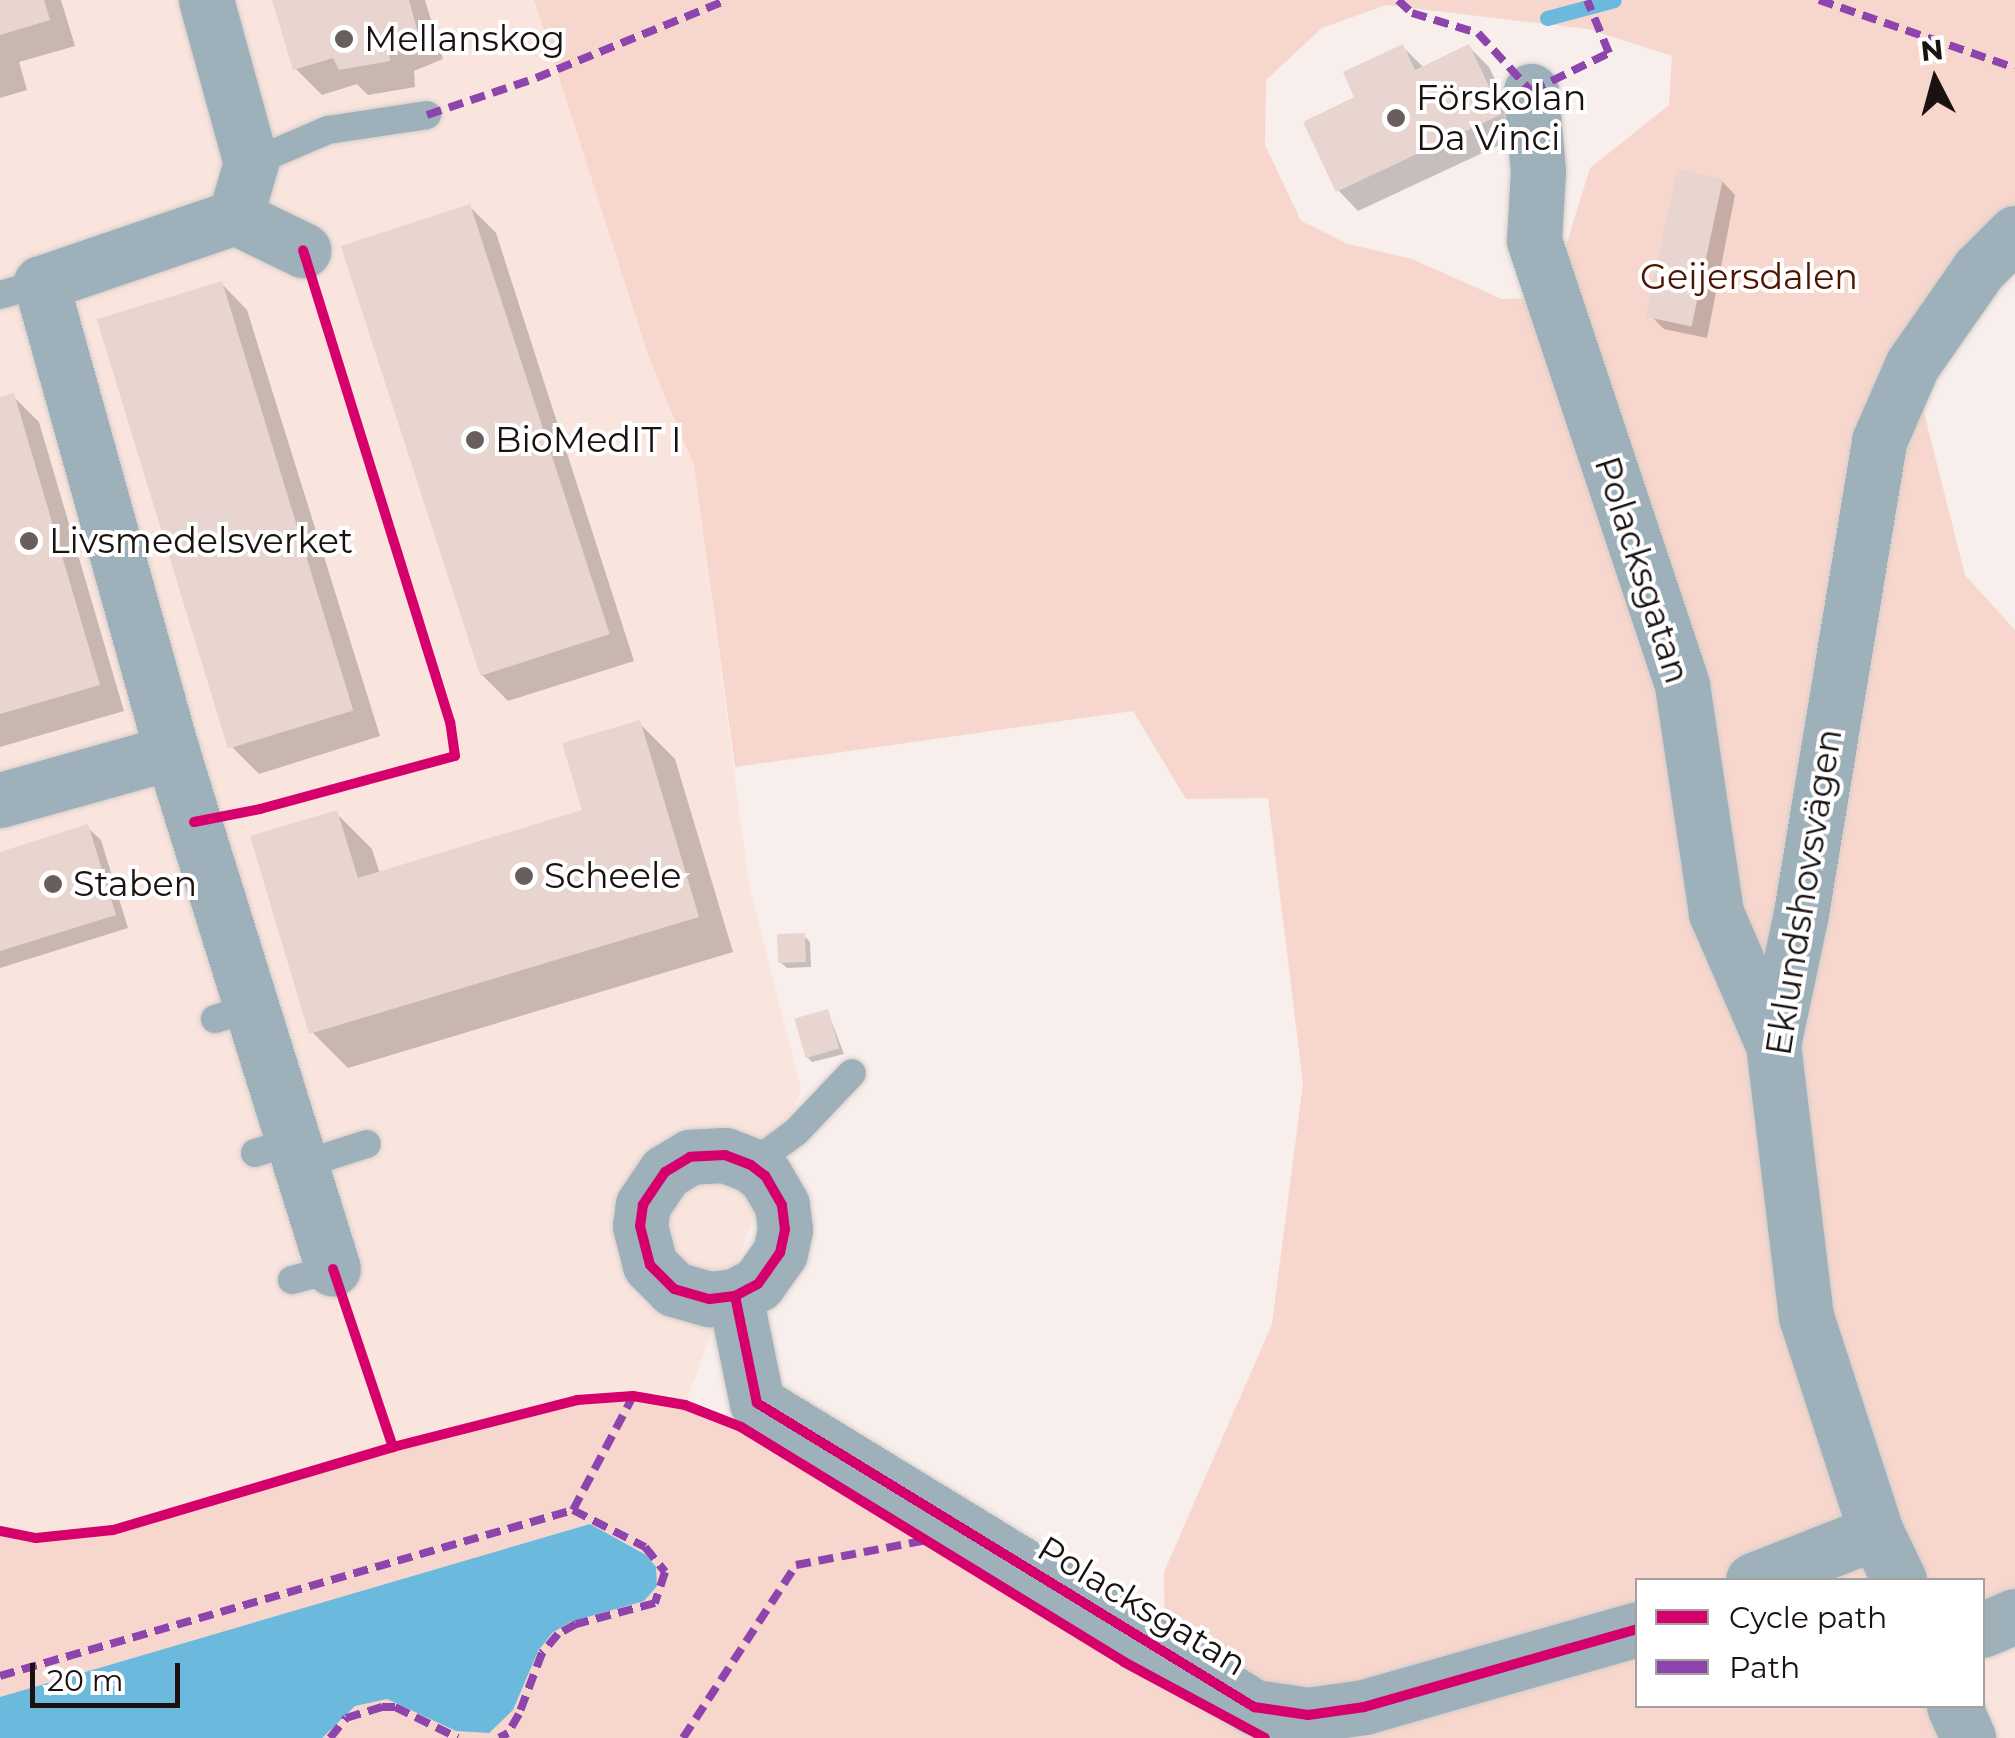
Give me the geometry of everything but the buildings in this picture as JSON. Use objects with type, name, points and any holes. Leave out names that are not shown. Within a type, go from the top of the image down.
[{"type":"street","points":[[206,0],[251,164],[235,217]]},
{"type":"street","name":"Polacksgatan","points":[[1530,91],[1538,171],[1534,240],[1682,685],[1716,913],[1772,1045]]},
{"type":"street","points":[[303,250],[235,217],[21,289],[172,752],[233,1013],[283,1153],[312,1274]]},
{"type":"street","name":"Eklundshovsvägen","points":[[1898,1578],[1876,1532],[1806,1317],[1772,1045],[1801,913],[1878,441],[1912,365],[1979,269],[2015,233]]},
{"type":"street","points":[[0,800],[172,752]]},
{"type":"street","points":[[725,1155],[751,1165],[765,1176],[782,1204],[786,1230],[780,1253],[758,1284],[736,1296],[710,1299],[674,1289],[650,1264],[640,1226],[650,1190],[665,1172],[690,1157],[725,1155]]},
{"type":"street","name":"Polacksgatan","points":[[736,1296],[757,1403],[1254,1707],[1308,1715],[1364,1707],[1635,1630]]},
{"type":"street","points":[[1759,1578],[1876,1532]]},
{"type":"street","points":[[1985,1629],[2015,1616]]},
{"type":"street","points":[[1955,1708],[1968,1738]]},
{"type":"lane","points":[[251,164],[328,130],[428,115]]},
{"type":"lane","points":[[751,1165],[796,1132],[852,1073]]},
{"type":"lane","points":[[283,1153],[367,1144]]},
{"type":"shaded area","points":[[0,0],[534,0],[649,358],[694,466],[749,885],[801,1089],[685,1405],[633,1396],[577,1400],[393,1447],[113,1530],[36,1538],[0,1531]]},
{"type":"shaded area","points":[[2015,1616],[2015,1738],[1968,1738],[1981,1708],[1985,1708],[1985,1629]]},
{"type":"green space","name":"Geijersdalen","points":[[534,0],[2015,0],[2015,233],[1912,365],[1965,575],[2015,630],[2015,1616],[1985,1629],[1985,1578],[1635,1578],[1635,1708],[1955,1708],[1968,1738],[0,1738],[0,1531],[36,1538],[113,1530],[393,1447],[577,1400],[633,1396],[685,1405],[776,1448],[929,1540],[1165,1652],[1164,1572],[1272,1324],[1303,1083],[1268,798],[1186,799],[1133,711],[735,767],[694,466],[649,358]],"holes":[[[1386,5],[1588,29],[1672,56],[1669,105],[1590,168],[1550,298],[1502,299],[1412,259],[1348,244],[1301,221],[1265,145],[1266,80],[1322,28]]]},
{"type":"water","points":[[590,1524],[646,1555],[656,1567],[657,1586],[644,1601],[570,1622],[552,1633],[538,1651],[513,1710],[489,1733],[456,1731],[387,1699],[355,1706],[322,1738],[0,1738],[0,1697]]},
{"type":"waterway","points":[[1547,18],[1614,0]]},
{"type":"marked path","points":[[427,115],[536,78],[727,0]]},
{"type":"marked path","points":[[1398,0],[1412,13],[1478,33],[1531,91],[1609,53],[1587,0]]},
{"type":"marked path","points":[[1819,0],[2015,68]]},
{"type":"marked path","points":[[573,1510],[633,1396]]},
{"type":"marked path","points":[[0,1676],[573,1510],[645,1547],[665,1572],[655,1603],[576,1624],[558,1634],[542,1653],[519,1714],[508,1733],[499,1738]]},
{"type":"marked path","points":[[683,1738],[796,1565],[927,1540]]},
{"type":"marked path","points":[[330,1738],[346,1718],[382,1707],[395,1707],[458,1738]]},
{"type":"cycle path","points":[[194,822],[260,809],[455,756],[450,722],[303,250]]},
{"type":"cycle path","points":[[725,1155],[751,1165],[765,1176],[782,1205],[785,1230],[780,1253],[758,1284],[735,1296],[710,1299],[674,1289],[650,1265],[640,1226],[643,1205],[665,1172],[690,1157],[725,1155]]},
{"type":"cycle path","points":[[333,1269],[393,1447]]},
{"type":"cycle path","points":[[735,1296],[757,1403],[1254,1707],[1308,1715],[1364,1707],[1635,1630]]},
{"type":"cycle path","points":[[0,1531],[36,1538],[113,1530],[393,1447],[577,1400],[633,1396],[685,1405],[741,1427],[1124,1662],[1265,1738]]},
{"type":"place","name":"Mellanskog","points":[[344,39]]},
{"type":"place","name":"Förskolan Da Vinci","points":[[1396,118]]},
{"type":"place","name":"BioMedIT I","points":[[475,440]]},
{"type":"place","name":"Livsmedelsverket","points":[[29,541]]},
{"type":"place","name":"Scheele","points":[[524,876]]},
{"type":"place","name":"Staben","points":[[53,884]]}]
